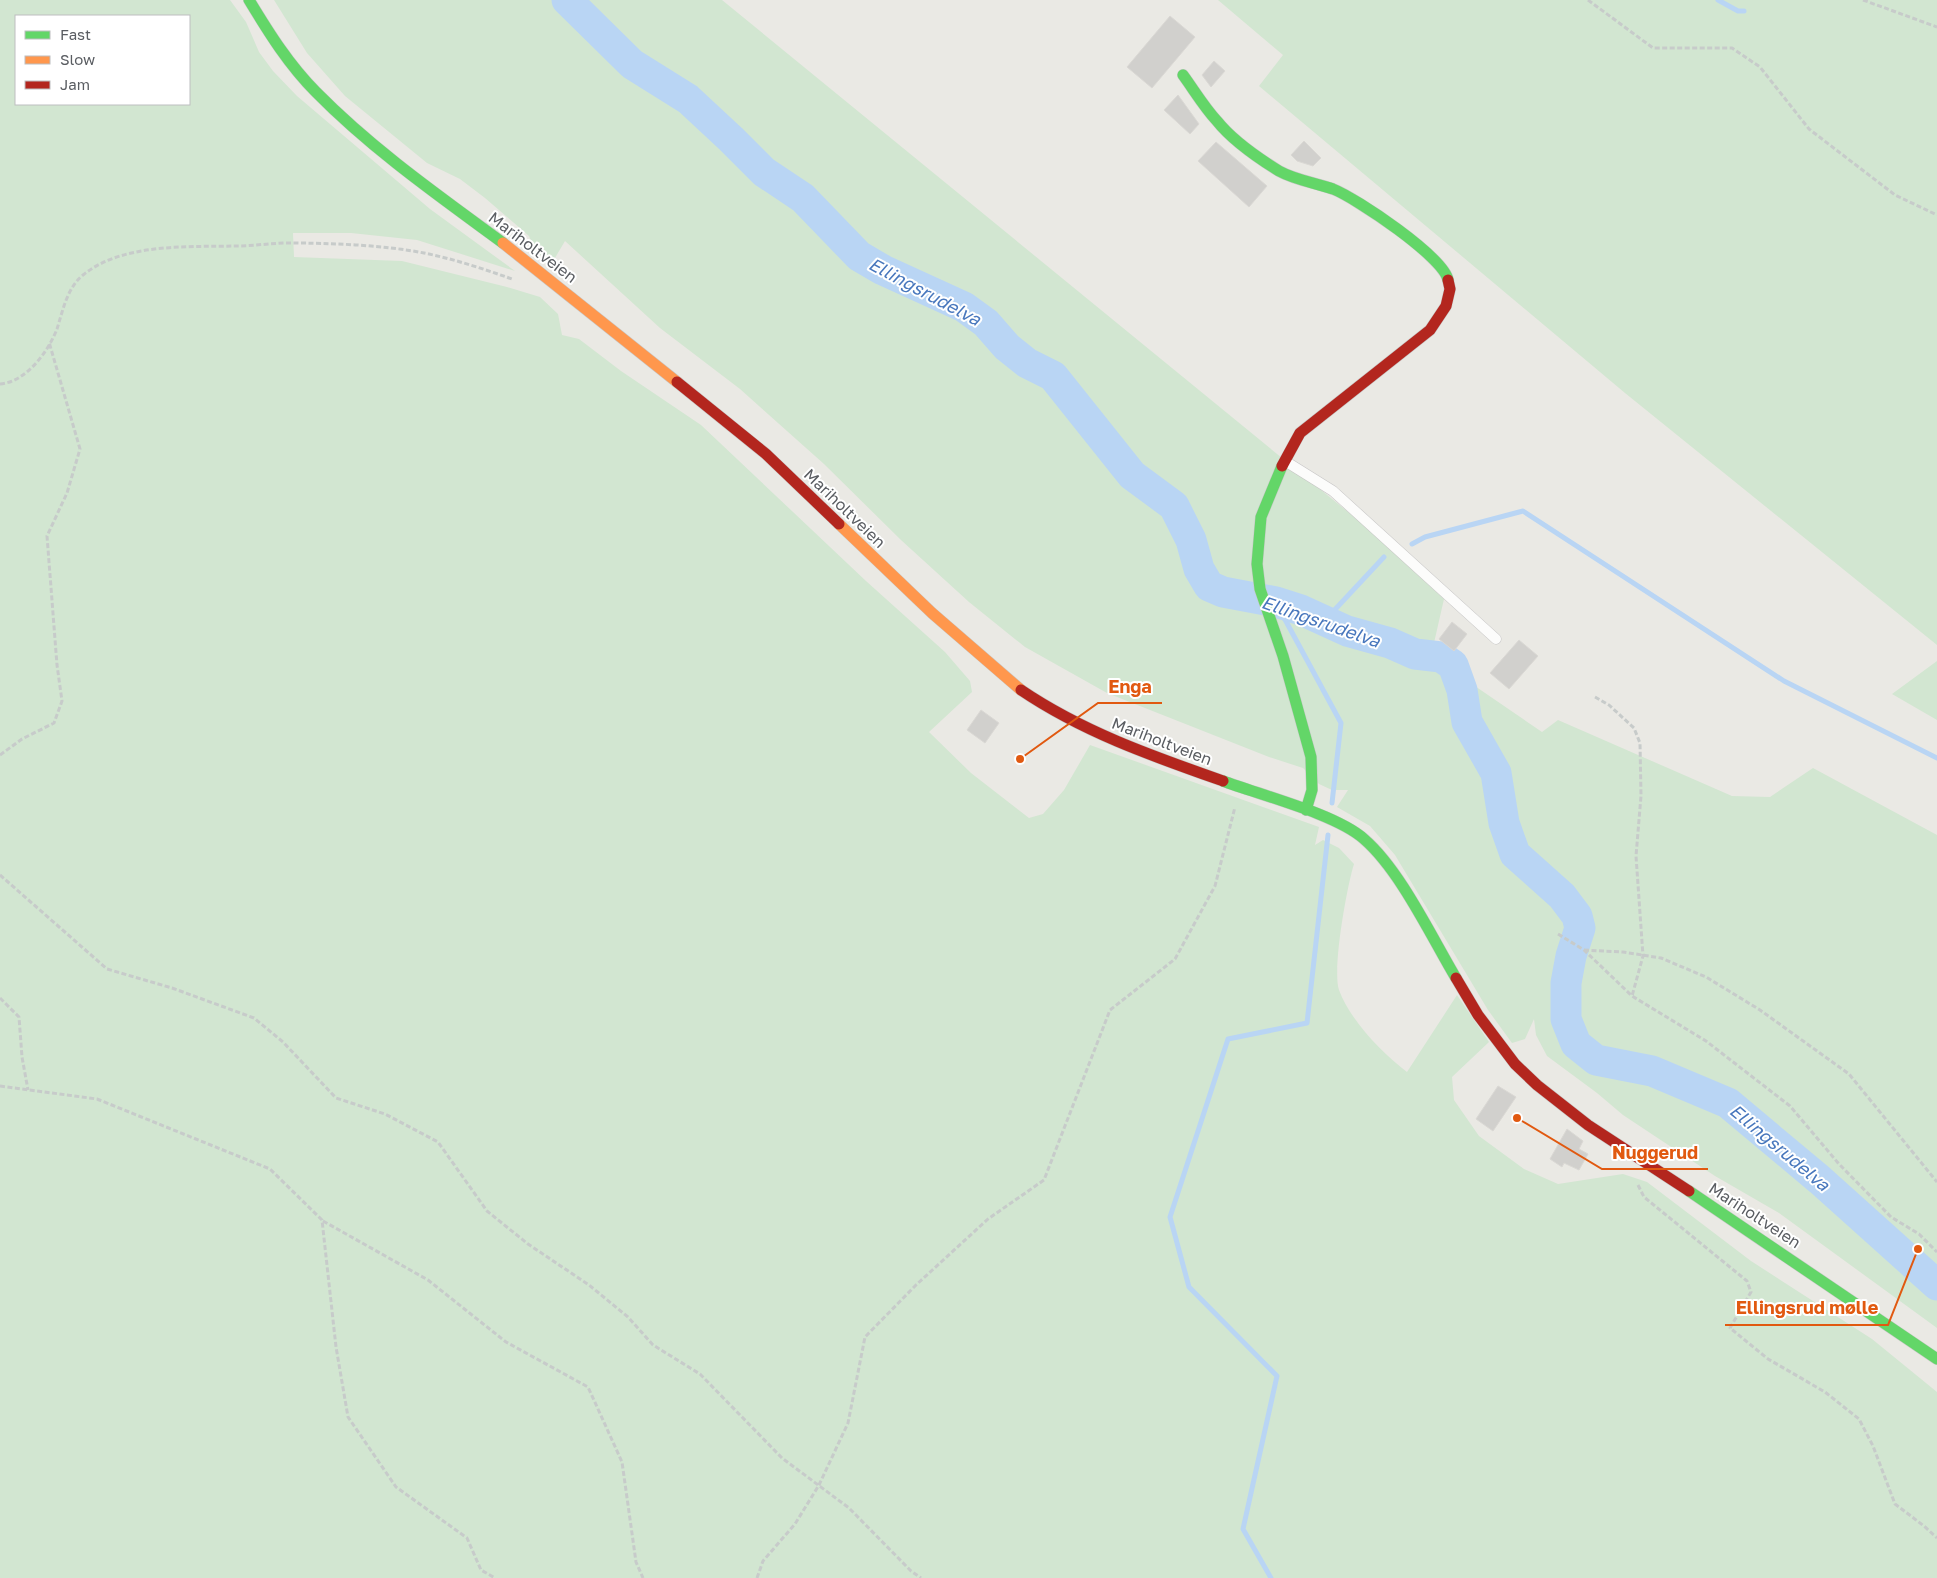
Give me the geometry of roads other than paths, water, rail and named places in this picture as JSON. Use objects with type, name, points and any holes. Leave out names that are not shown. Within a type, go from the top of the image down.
[{"type":"street","name":"Mariholtveien","points":[[248,0],[278,47],[316,92],[395,163],[543,273],[766,454],[932,614],[1009,682],[1034,701],[1082,727],[1140,752],[1334,821],[1363,838],[1390,867],[1478,1015],[1516,1064],[1537,1085],[1588,1125],[1809,1270],[1937,1359]]},
{"type":"street","points":[[1184,75],[1217,122],[1240,143],[1281,172],[1335,190],[1362,205],[1427,252],[1447,274],[1450,289],[1446,306],[1430,330],[1330,407],[1300,433],[1276,476],[1262,517],[1257,564],[1260,589],[1283,656],[1311,757],[1312,790],[1306,810]]},
{"type":"lane","points":[[1284,461],[1333,491],[1496,639]]},
{"type":"waterway","name":"Ellingsrudelva","points":[[567,0],[632,64],[688,99],[764,172],[803,198],[859,256],[883,270],[964,307],[986,323],[1007,347],[1027,363],[1053,376],[1132,475],[1174,506],[1191,540],[1199,569],[1209,586],[1223,592],[1276,602],[1301,610],[1347,631],[1390,643],[1415,654],[1441,657],[1453,665],[1462,690],[1467,722],[1496,773],[1504,823],[1515,854],[1562,896],[1577,916],[1580,928],[1571,956],[1566,983],[1566,1019],[1576,1044],[1596,1060],[1652,1071],[1728,1103],[1820,1180],[1937,1285]]},
{"type":"waterway","points":[[1718,0],[1738,11],[1744,11]]},
{"type":"waterway","points":[[1412,544],[1425,537],[1523,511],[1784,681],[1937,758]]},
{"type":"waterway","points":[[1328,617],[1384,557]]},
{"type":"waterway","points":[[1282,614],[1341,723],[1332,803]]},
{"type":"waterway","points":[[1271,1578],[1243,1529],[1277,1376],[1189,1287],[1170,1217],[1228,1039],[1307,1023],[1328,835]]},
{"type":"place","name":"Enga","points":[[1020,759]]},
{"type":"place","name":"Nuggerud","points":[[1517,1118]]},
{"type":"place","name":"Ellingsrud mølle","points":[[1918,1249]]}]
